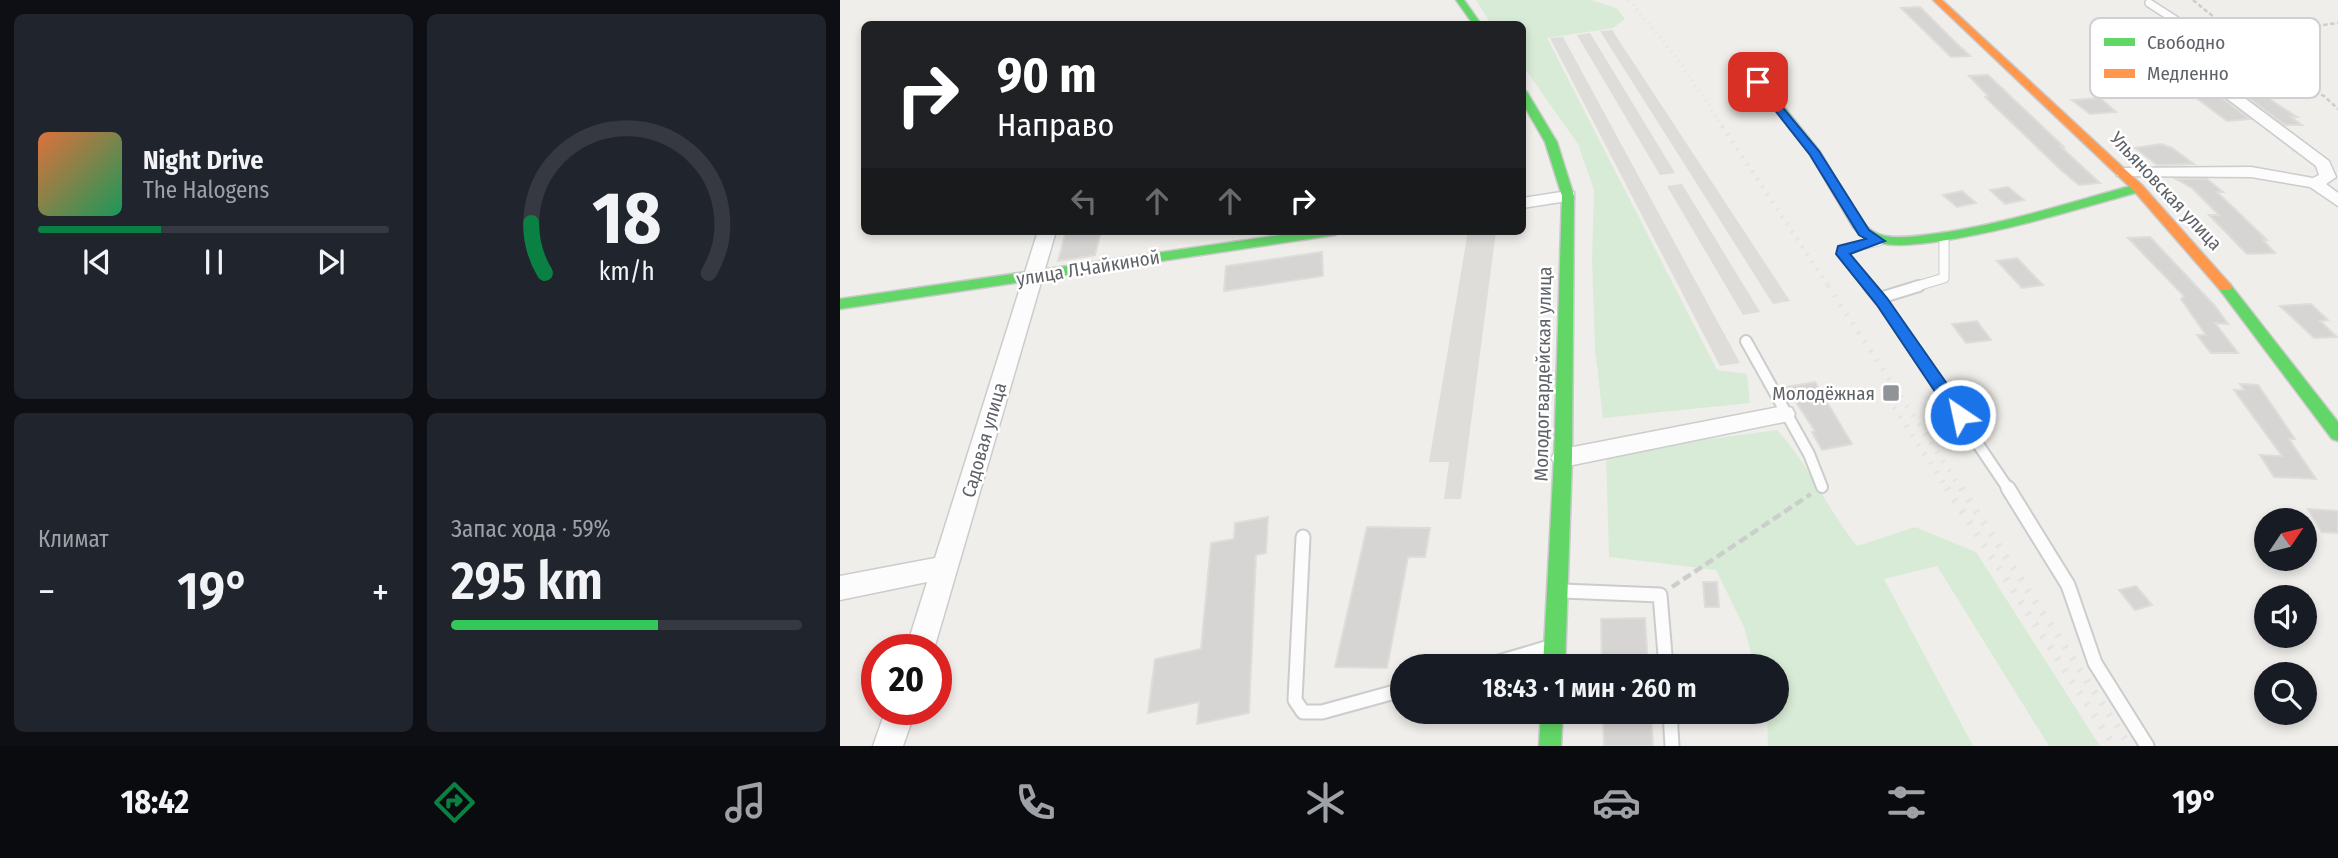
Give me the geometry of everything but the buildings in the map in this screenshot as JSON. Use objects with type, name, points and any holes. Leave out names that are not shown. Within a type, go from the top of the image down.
[{"type":"street","points":[[1460,0],[1475,21]]},
{"type":"street","name":"Ульяновская улица","points":[[1937,0],[2138,188],[2220,281],[2338,434]]},
{"type":"street","points":[[1742,62],[1815,153],[1864,232],[1878,241],[1906,243],[1944,238],[2138,188]]},
{"type":"street","name":"Молодогвардейская улица","points":[[1526,98],[1545,127],[1563,167],[1568,196],[1563,458],[1555,654]]},
{"type":"street","points":[[2235,98],[2323,164],[2328,177],[2315,183]]},
{"type":"street","points":[[2123,173],[2251,172],[2315,183],[2338,201]]},
{"type":"street","points":[[1526,202],[1568,196]]},
{"type":"street","name":"Садовая улица","points":[[925,634],[1046,235]]},
{"type":"street","name":"улица Л.Чайкиной","points":[[840,304],[1309,235]]},
{"type":"street","points":[[1563,458],[1784,414]]},
{"type":"street","points":[[840,588],[947,567]]},
{"type":"street","points":[[1550,746],[1551,724]]},
{"type":"street","points":[[888,746],[895,725]]},
{"type":"lane","points":[[2149,3],[2174,18]]},
{"type":"lane","points":[[1882,302],[1883,297],[1944,278],[1944,238]]},
{"type":"lane","points":[[1878,241],[1843,249],[1843,254],[1882,302],[1991,461],[2068,584],[2095,663],[2147,746]]},
{"type":"lane","points":[[1746,341],[1784,414],[1809,454],[1822,487]]},
{"type":"lane","points":[[1303,537],[1295,700],[1303,712],[1322,712],[1390,693]]},
{"type":"lane","points":[[1559,591],[1660,595],[1665,654]]},
{"type":"lane","points":[[1527,654],[1555,646]]},
{"type":"lane","points":[[1671,724],[1672,746]]},
{"type":"path","points":[[2193,0],[2215,18]]},
{"type":"path","points":[[2320,25],[2338,23]]},
{"type":"path","points":[[2320,94],[2338,109]]},
{"type":"path","points":[[1660,595],[1822,487]]},
{"type":"shaded area","points":[[1612,30],[1790,301],[1773,304],[1600,31]]},
{"type":"shaded area","points":[[1590,33],[1675,173],[1660,175],[1577,35]]},
{"type":"shaded area","points":[[1563,37],[1740,363],[1720,366],[1550,38]]},
{"type":"shaded area","points":[[1682,184],[1760,312],[1743,315],[1667,186]]},
{"type":"shaded area","points":[[1467,235],[1495,235],[1461,499],[1444,499],[1449,462],[1429,462]]},
{"type":"green space","points":[[1476,0],[1591,0],[1616,8],[1625,19],[1613,28],[1547,38],[1717,370],[1747,374],[1750,403],[1603,418],[1595,349],[1592,259],[1594,190],[1578,144],[1526,70],[1526,21],[1489,21]]},
{"type":"green space","points":[[1777,430],[1799,458],[1857,546],[1915,527],[1976,552],[2100,746],[2049,746],[1937,566],[1884,579],[1973,746],[1768,746],[1767,724],[1789,724],[1789,654],[1751,654],[1744,627],[1716,570],[1609,557],[1606,453]]},
{"type":"railway","points":[[1629,0],[1676,57],[1723,127]]},
{"type":"railway","points":[[1722,126],[1829,287]]},
{"type":"railway","points":[[1828,286],[1962,490]]},
{"type":"railway","points":[[1894,407],[1948,490]]},
{"type":"railway","points":[[1947,488],[2114,746]]},
{"type":"railway","points":[[1961,488],[2130,746]]},
{"type":"traffic: fast","points":[[1460,0],[1475,21]]},
{"type":"traffic: fast","points":[[1743,62],[1816,154],[1858,225],[1864,232],[1883,240],[1913,240],[1952,235],[2039,216],[2138,188]]},
{"type":"traffic: fast","points":[[1526,99],[1551,142],[1568,196],[1563,458],[1555,654]]},
{"type":"traffic: fast","points":[[840,304],[1308,235]]},
{"type":"traffic: fast","points":[[2225,287],[2338,434]]},
{"type":"traffic: fast","points":[[1550,746],[1551,724]]},
{"type":"traffic: slow","points":[[1937,0],[2138,188],[2225,287]]},
{"type":"place","name":"Молодёжная","points":[[1891,393]]},
{"type":"route","points":[[1758,82],[1815,153],[1864,232],[1878,241],[1843,249],[1843,254],[1882,302],[1960,415]]}]
